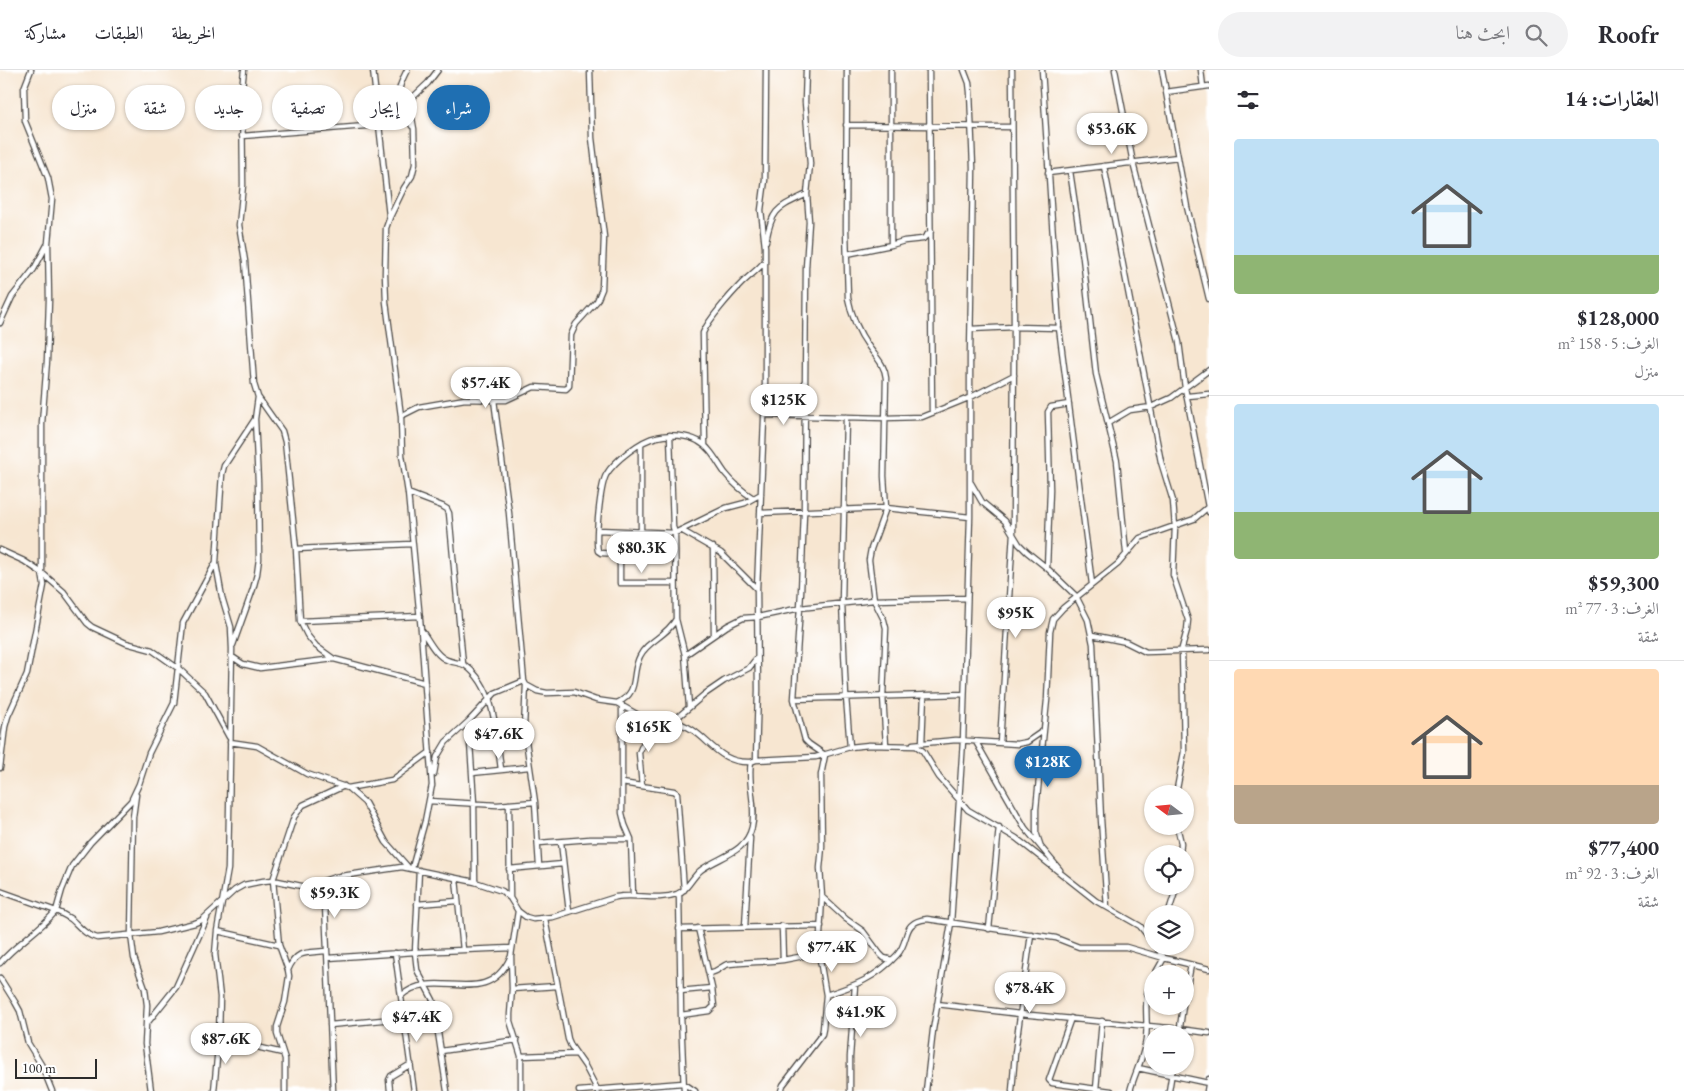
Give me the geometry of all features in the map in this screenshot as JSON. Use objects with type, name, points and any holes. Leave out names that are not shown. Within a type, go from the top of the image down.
[{"type":"street","points":[[0,768],[8,716],[26,674],[44,585],[42,573],[42,424],[48,326],[48,243],[51,190],[38,151],[25,121],[24,88],[31,70]]},
{"type":"street","points":[[244,70],[242,88],[243,186],[239,224],[245,260],[254,384],[258,397],[282,431],[285,442],[296,549],[300,621],[307,635],[316,646],[334,659],[425,683]]},
{"type":"street","points":[[372,70],[374,85]]},
{"type":"street","points":[[401,85],[407,70]]},
{"type":"street","points":[[417,93],[438,70]]},
{"type":"street","points":[[400,416],[419,407],[465,399],[506,400],[534,387],[566,389],[569,386],[570,335],[600,296],[604,237],[592,138],[590,70]]},
{"type":"street","points":[[745,927],[750,837],[754,817],[750,780],[754,761],[758,690],[757,589],[764,415],[765,261],[761,210],[765,180],[766,70]]},
{"type":"street","points":[[806,70],[805,102],[810,164],[807,194],[809,222],[806,268],[804,512],[794,699],[805,740],[825,755]]},
{"type":"street","points":[[847,70],[847,254],[850,308],[868,345],[886,370],[886,508],[871,549],[869,560],[874,600],[886,628],[883,696],[886,745]]},
{"type":"street","points":[[891,70],[891,245]]},
{"type":"street","points":[[929,70],[932,413]]},
{"type":"street","points":[[931,1091],[926,1091],[937,1004],[951,922],[962,741],[970,517],[973,177],[969,83],[964,70]]},
{"type":"street","points":[[1000,743],[1013,533],[1012,70]]},
{"type":"street","points":[[1042,70],[1060,328],[1092,584]]},
{"type":"street","points":[[1040,848],[1036,832],[1036,809],[1047,700],[1050,632],[1053,619],[1076,596],[1113,568],[1134,543],[1145,536],[1194,519],[1208,510],[1185,388],[1179,342],[1133,163],[1115,70]]},
{"type":"street","points":[[1162,70],[1187,207],[1209,299]]},
{"type":"street","points":[[1201,70],[1203,87]]},
{"type":"street","points":[[1166,92],[1209,86]]},
{"type":"street","points":[[846,125],[1012,127]]},
{"type":"street","points":[[242,136],[353,127]]},
{"type":"street","points":[[379,130],[390,217]]},
{"type":"street","points":[[414,130],[415,164],[412,176],[390,217],[386,234],[386,302],[400,416],[402,454],[408,493],[420,616],[432,786]]},
{"type":"street","points":[[1048,173],[1178,156]]},
{"type":"street","points":[[1104,166],[1163,472],[1172,495],[1175,527],[1173,575],[1188,620],[1182,651],[1184,752],[1178,785]]},
{"type":"street","points":[[1070,170],[1083,258],[1095,368],[1117,461],[1126,552]]},
{"type":"street","points":[[765,247],[769,225],[775,211],[807,194]]},
{"type":"street","points":[[847,254],[904,241],[923,239],[931,232]]},
{"type":"street","points":[[0,323],[12,297],[34,269],[48,243]]},
{"type":"street","points":[[705,445],[703,333],[738,287],[755,273],[765,261]]},
{"type":"street","points":[[971,329],[1014,326],[1060,328]]},
{"type":"street","points":[[1108,423],[1130,410],[1151,407],[1171,398],[1209,370]]},
{"type":"street","points":[[764,415],[922,417],[971,397],[1014,375]]},
{"type":"street","points":[[1188,396],[1209,394]]},
{"type":"street","points":[[232,648],[257,574],[259,559],[256,419],[258,397]]},
{"type":"street","points":[[494,400],[509,513],[525,683],[524,727],[535,802],[539,866]]},
{"type":"street","points":[[1047,568],[1050,490],[1048,412],[1051,407],[1069,404]]},
{"type":"street","points":[[846,417],[842,603],[850,747]]},
{"type":"street","points":[[214,1091],[219,1036],[220,991],[215,954],[228,869],[232,648],[231,627],[222,597],[216,562],[224,466],[256,419]]},
{"type":"street","points":[[670,435],[673,527],[675,533],[674,583],[676,619],[685,655],[689,707]]},
{"type":"street","points":[[675,555],[620,554],[601,553],[598,551],[598,530],[605,476],[613,465],[641,444],[650,439],[670,435],[691,438],[705,445],[734,484],[753,498]]},
{"type":"street","points":[[641,444],[641,555]]},
{"type":"street","points":[[970,482],[982,502],[1005,521],[1019,544],[1076,596],[1088,620],[1092,635],[1106,907]]},
{"type":"street","points":[[408,493],[442,506],[449,513],[464,664]]},
{"type":"street","points":[[598,530],[675,533],[726,508],[740,506],[761,494]]},
{"type":"street","points":[[760,513],[886,508],[970,517]]},
{"type":"street","points":[[681,530],[713,547],[757,589]]},
{"type":"street","points":[[296,549],[412,544]]},
{"type":"street","points":[[713,547],[714,635]]},
{"type":"street","points":[[0,550],[24,561],[42,573],[64,592],[92,627],[126,643],[152,650],[179,669],[205,693],[219,716],[230,740]]},
{"type":"street","points":[[620,554],[620,583],[674,583]]},
{"type":"street","points":[[0,963],[18,943],[41,927],[56,911],[72,866],[90,843],[131,801],[137,790],[149,753],[174,703],[183,623],[216,562]]},
{"type":"street","points":[[685,655],[737,619],[758,617],[800,608],[874,600],[967,598]]},
{"type":"street","points":[[300,621],[420,616]]},
{"type":"street","points":[[619,704],[626,699],[633,688],[637,664],[643,650],[671,628],[676,619]]},
{"type":"street","points":[[421,630],[442,658],[464,664],[481,680],[489,700],[496,729],[501,769]]},
{"type":"street","points":[[1092,635],[1126,642],[1146,652],[1209,650]]},
{"type":"street","points":[[231,656],[243,664],[260,668],[334,659]]},
{"type":"street","points":[[642,786],[640,753],[644,742],[724,681],[743,672],[757,658]]},
{"type":"street","points":[[410,868],[441,748],[495,693],[525,683]]},
{"type":"street","points":[[525,683],[537,691],[547,693],[574,692],[596,700],[619,704],[649,721],[666,724]]},
{"type":"street","points":[[794,699],[964,694]]},
{"type":"street","points":[[922,743],[924,695]]},
{"type":"street","points":[[619,704],[623,820],[631,839],[633,896]]},
{"type":"street","points":[[672,722],[690,726],[725,757],[742,762],[825,755],[850,747],[916,746],[923,751],[939,777],[968,810],[1016,838],[1106,907],[1140,926],[1144,931]]},
{"type":"street","points":[[462,727],[496,729],[524,727]]},
{"type":"street","points":[[469,728],[474,803],[474,882]]},
{"type":"street","points":[[908,745],[949,740],[1017,744],[1027,742],[1043,731]]},
{"type":"street","points":[[230,740],[257,746],[307,774],[346,787],[365,804],[386,842],[410,868]]},
{"type":"street","points":[[976,742],[1015,812],[1040,848],[1069,880]]},
{"type":"street","points":[[285,1091],[283,1052],[277,1034],[277,1027],[285,1002],[289,980],[288,970],[279,946],[272,880],[294,817],[303,805],[346,787],[392,780],[430,752]]},
{"type":"street","points":[[781,1091],[788,1078],[822,1034],[826,995],[819,954],[822,897],[820,876],[822,847],[820,775],[825,755]]},
{"type":"street","points":[[472,773],[529,767]]},
{"type":"street","points":[[622,783],[677,793],[684,890]]},
{"type":"street","points":[[137,790],[134,818],[131,935],[134,958],[145,990],[148,1022],[145,1044],[150,1091]]},
{"type":"street","points":[[428,801],[492,805],[535,802]]},
{"type":"street","points":[[509,804],[510,898]]},
{"type":"street","points":[[989,929],[998,827]]},
{"type":"street","points":[[0,890],[70,918],[81,931],[90,936],[109,938],[184,927],[202,920],[235,890],[244,885],[272,880],[306,887],[335,877],[402,867],[474,882],[502,892],[510,898],[518,911],[526,917],[545,919],[616,897],[633,896],[641,898],[679,894],[703,869],[734,852],[750,837]]},
{"type":"street","points":[[539,844],[590,839],[631,839]]},
{"type":"street","points":[[561,842],[569,912]]},
{"type":"street","points":[[509,869],[563,864]]},
{"type":"street","points":[[419,870],[415,952],[416,970],[433,1000],[447,1091]]},
{"type":"street","points":[[456,879],[462,950]]},
{"type":"street","points":[[324,881],[333,1091]]},
{"type":"street","points":[[679,894],[684,1091]]},
{"type":"street","points":[[822,897],[846,919],[864,931],[880,954],[892,960]]},
{"type":"street","points":[[417,904],[458,901]]},
{"type":"street","points":[[518,911],[511,956],[512,990],[510,1021],[521,1056],[521,1091]]},
{"type":"street","points":[[148,1022],[176,988],[209,915]]},
{"type":"street","points":[[826,995],[872,977],[899,953],[909,927],[913,922],[927,918],[1056,938],[1079,947],[1126,947],[1191,965]]},
{"type":"street","points":[[545,919],[568,1040],[598,1090]]},
{"type":"street","points":[[782,926],[783,960]]},
{"type":"street","points":[[680,929],[820,926]]},
{"type":"street","points":[[681,1015],[712,1010],[714,1006],[709,973],[698,928]]},
{"type":"street","points":[[217,932],[279,946]]},
{"type":"street","points":[[1012,1091],[1031,934]]},
{"type":"street","points":[[709,973],[717,972],[722,966],[728,964],[783,960],[819,954],[869,940]]},
{"type":"street","points":[[328,958],[512,948]]},
{"type":"street","points":[[288,970],[293,960],[303,953],[327,951]]},
{"type":"street","points":[[395,953],[414,1091]]},
{"type":"street","points":[[401,996],[410,989],[424,984],[468,985],[485,983],[500,974],[511,956]]},
{"type":"street","points":[[1160,965],[1164,958]]},
{"type":"street","points":[[1194,966],[1209,970]]},
{"type":"street","points":[[0,978],[20,1011],[28,1043],[42,1066],[52,1091]]},
{"type":"street","points":[[850,1091],[850,1056],[855,985]]},
{"type":"street","points":[[512,990],[557,986]]},
{"type":"street","points":[[680,991],[712,988]]},
{"type":"street","points":[[937,1004],[1020,1014],[1146,1025],[1146,1015]]},
{"type":"street","points":[[330,1025],[403,1018]]},
{"type":"street","points":[[1071,1018],[1049,1080],[1111,1091]]},
{"type":"street","points":[[1096,1089],[1102,1021]]},
{"type":"street","points":[[1194,1032],[1209,1033]]},
{"type":"street","points":[[219,1036],[241,1038],[261,1048],[283,1052]]},
{"type":"street","points":[[441,1050],[517,1040]]},
{"type":"street","points":[[1130,1091],[1144,1051]]},
{"type":"street","points":[[521,1056],[576,1054]]},
{"type":"street","points":[[390,1091],[389,1080],[391,1076],[411,1064]]},
{"type":"street","points":[[1138,1068],[1144,1069]]},
{"type":"street","points":[[1169,1091],[1172,1075]]},
{"type":"street","points":[[1177,1075],[1209,1081],[1207,1091]]},
{"type":"street","points":[[579,1091],[683,1084],[695,1091]]}]
